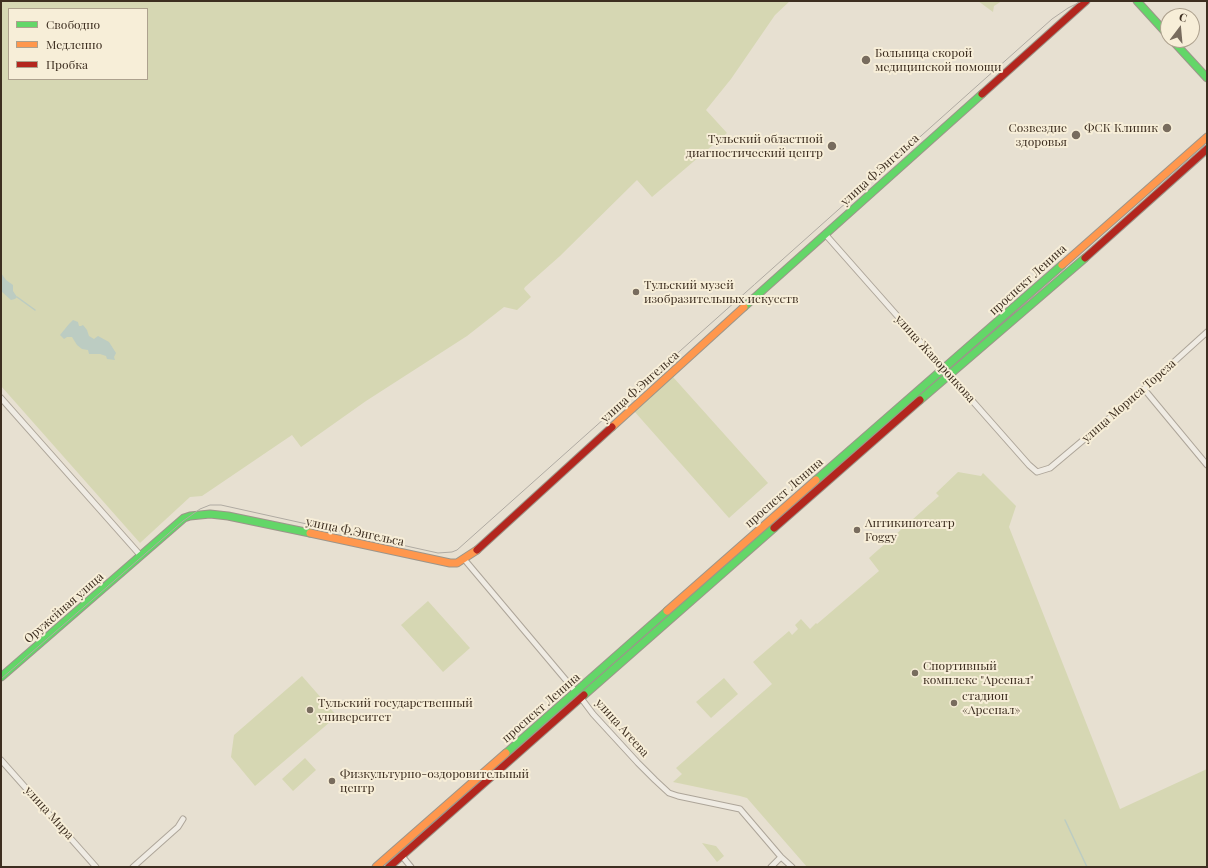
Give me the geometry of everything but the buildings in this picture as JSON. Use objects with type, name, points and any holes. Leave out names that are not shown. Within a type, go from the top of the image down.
[{"type":"main road","name":"улица Ф.Энгельса","points":[[141,556],[184,518],[210,514],[450,563],[457,563],[464,559],[482,545],[708,338],[1086,1]]},
{"type":"main road","points":[[1137,1],[1160,26]]},
{"type":"main road","points":[[1179,48],[1207,78]]},
{"type":"main road","name":"проспект Ленина","points":[[389,867],[581,698],[1207,137]]},
{"type":"main road","name":"проспект Ленина","points":[[376,867],[946,372],[1108,238],[1207,149]]},
{"type":"main road","name":"Оружейная улица","points":[[1,677],[141,556]]},
{"type":"main road","name":"улица Агеева","points":[[576,692],[581,698]]},
{"type":"main road","points":[[396,849],[402,856]]},
{"type":"street","name":"улица Жаворонкова","points":[[825,234],[1033,469],[1037,472],[1050,468]]},
{"type":"street","name":"улица Мориса Тореза","points":[[1050,468],[1144,389],[1207,332]]},
{"type":"street","points":[[1144,389],[1207,465]]},
{"type":"street","points":[[1,398],[141,556]]},
{"type":"street","name":"улица Агеева","points":[[464,559],[576,692]]},
{"type":"street","name":"улица Агеева","points":[[581,698],[593,714],[623,747],[669,793],[740,809],[781,857],[792,867]]},
{"type":"street","name":"улица Мира","points":[[1,760],[96,867]]},
{"type":"street","points":[[133,867],[178,827],[183,819]]},
{"type":"street","points":[[402,856],[411,867]]},
{"type":"street","points":[[771,867],[781,857]]},
{"type":"green space","points":[[1,1],[790,1],[775,15],[731,79],[706,110],[727,133],[652,197],[637,180],[560,256],[525,287],[524,289],[531,297],[517,310],[504,307],[467,336],[366,401],[301,447],[292,435],[202,496],[190,497],[140,543],[1,386]]},
{"type":"green space","points":[[978,1],[1002,1],[994,6],[993,12]]},
{"type":"green space","points":[[673,377],[768,483],[729,518],[634,411]]},
{"type":"green space","name":"Спортивный комплекс \"Арсенал\"","points":[[958,472],[981,476],[983,473],[1016,506],[1009,527],[1120,809],[1207,769],[1207,867],[807,867],[747,798],[673,782],[682,774],[676,768],[772,684],[753,662],[789,631],[792,635],[798,629],[795,625],[801,619],[810,629],[879,571],[869,558],[939,496],[936,493]]},
{"type":"green space","points":[[428,601],[470,648],[443,672],[401,625]]},
{"type":"green space","points":[[302,676],[337,716],[255,786],[231,757],[234,735]]},
{"type":"green space","points":[[724,678],[738,694],[711,718],[696,702]]},
{"type":"green space","points":[[305,758],[316,770],[293,791],[282,779]]},
{"type":"green space","points":[[702,843],[716,846],[724,856],[717,862]]},
{"type":"shaded area","points":[[1,273],[6,280],[13,285],[13,291],[17,297],[15,299],[11,300],[1,291]]},
{"type":"shaded area","points":[[73,320],[78,322],[79,326],[83,325],[89,336],[94,339],[98,336],[109,342],[116,353],[114,357],[115,360],[107,359],[106,356],[100,354],[89,354],[88,350],[82,349],[77,345],[72,337],[67,337],[64,339],[60,335]]},
{"type":"waterway","points":[[17,297],[35,310]]},
{"type":"waterway","points":[[1065,820],[1087,867]]},
{"type":"tram line","points":[[1,679],[183,521],[200,509],[210,505],[221,505],[438,553],[457,550],[1052,19],[1068,8],[1082,1]]},
{"type":"traffic: fast","points":[[1137,1],[1160,26]]},
{"type":"traffic: fast","points":[[1179,48],[1207,78]]},
{"type":"traffic: fast","points":[[744,307],[982,94]]},
{"type":"traffic: fast","points":[[920,400],[1085,258]]},
{"type":"traffic: fast","points":[[816,480],[1062,265]]},
{"type":"traffic: fast","points":[[1,677],[184,518],[210,514],[228,516],[310,533]]},
{"type":"traffic: fast","points":[[584,695],[774,528]]},
{"type":"traffic: fast","points":[[506,753],[667,611]]},
{"type":"traffic: slow","points":[[1062,265],[1207,137]]},
{"type":"traffic: slow","points":[[612,427],[744,307]]},
{"type":"traffic: slow","points":[[667,611],[816,480]]},
{"type":"traffic: slow","points":[[310,533],[450,563],[457,563],[477,550]]},
{"type":"traffic: slow","points":[[376,867],[506,753]]},
{"type":"traffic: jam","points":[[982,94],[1086,1]]},
{"type":"traffic: jam","points":[[1085,258],[1207,149]]},
{"type":"traffic: jam","points":[[774,528],[920,400]]},
{"type":"traffic: jam","points":[[477,550],[612,427]]},
{"type":"traffic: jam","points":[[389,867],[584,695]]},
{"type":"place","name":"Больница скорой медицинской помощи","points":[[866,60]]},
{"type":"place","name":"ФСК Клиник","points":[[1167,128]]},
{"type":"place","name":"Созвездие здоровья","points":[[1076,135]]},
{"type":"place","name":"Тульский областной диагностический центр","points":[[832,146]]},
{"type":"place","name":"Тульский музей изобразительных искусств","points":[[636,292]]},
{"type":"place","name":"Антикинотеатр Foggy","points":[[857,530]]},
{"type":"place","name":"Спортивный комплекс \"Арсенал\"","points":[[915,673]]},
{"type":"place","name":"стадион «Арсенал»","points":[[954,703]]},
{"type":"place","name":"Тульский государственный университет","points":[[310,710]]},
{"type":"place","name":"Физкультурно-оздоровительный центр","points":[[332,781]]}]
